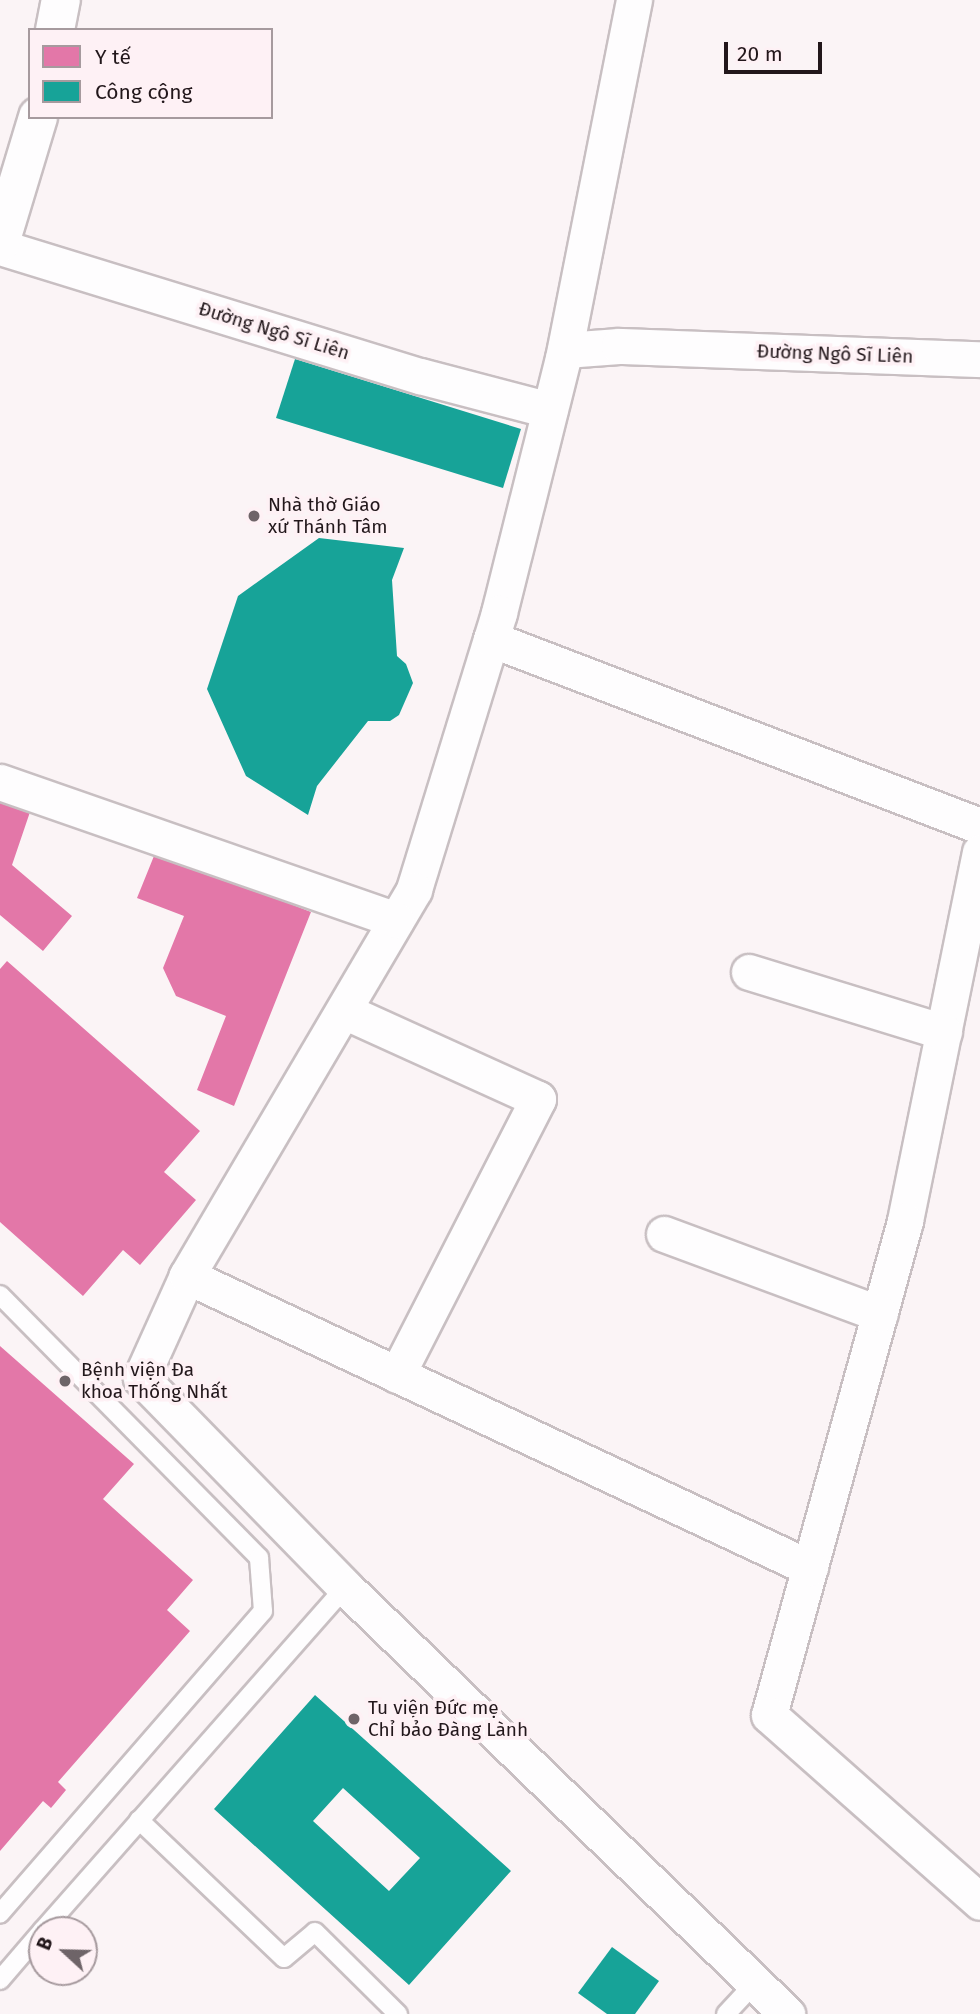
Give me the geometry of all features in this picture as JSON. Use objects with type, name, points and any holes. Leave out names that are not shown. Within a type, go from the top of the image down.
[{"type":"highway","points":[[55,28],[61,0]]},
{"type":"highway","points":[[0,245],[37,119]]},
{"type":"street","points":[[634,0],[565,349],[550,410],[491,639],[414,890],[187,1276],[141,1378],[345,1587],[787,2014]]},
{"type":"street","name":"Đường Ngô Sĩ Liên","points":[[0,245],[420,376],[550,410]]},
{"type":"street","name":"Đường Ngô Sĩ Liên","points":[[565,349],[619,346],[980,359]]},
{"type":"street","points":[[491,639],[980,826]]},
{"type":"street","points":[[0,782],[396,920]]},
{"type":"street","points":[[980,852],[905,1221],[769,1715],[980,1902]]},
{"type":"street","points":[[749,972],[944,1032]]},
{"type":"street","points":[[344,1011],[538,1099],[397,1375]]},
{"type":"street","points":[[664,1234],[880,1314]]},
{"type":"street","points":[[187,1276],[810,1568]]},
{"type":"lane","points":[[0,1295],[259,1558],[263,1611],[0,1914]]},
{"type":"lane","points":[[56,1916],[345,1587]]},
{"type":"lane","points":[[139,1820],[284,1958],[315,1933],[398,2014]]},
{"type":"lane","points":[[0,1980],[28,1948]]},
{"type":"lane","points":[[726,2014],[754,1984]]},
{"type":"building: Y tế","points":[[0,802],[30,812],[12,865],[72,916],[43,951],[0,915]]},
{"type":"building: Y tế","points":[[156,851],[311,912],[234,1106],[197,1090],[226,1016],[176,996],[163,968],[184,916],[137,898]]},
{"type":"building: Y tế","points":[[7,961],[200,1131],[164,1172],[196,1200],[140,1265],[123,1250],[83,1296],[0,1222],[0,969]]},
{"type":"building: Y tế","points":[[0,1346],[134,1464],[103,1499],[193,1580],[167,1610],[190,1631],[58,1782],[66,1790],[51,1808],[43,1801],[0,1851]]},
{"type":"building: Công cộng","points":[[295,359],[521,429],[503,488],[276,418]]},
{"type":"building: Công cộng","points":[[319,538],[404,548],[392,580],[397,656],[406,664],[413,683],[399,715],[390,721],[368,721],[317,786],[308,815],[246,776],[207,689],[238,596]]},
{"type":"building: Công cộng","points":[[315,1695],[511,1871],[409,1985],[214,1809]],"holes":[[[343,1788],[420,1858],[389,1891],[313,1821]]]},
{"type":"building: Công cộng","points":[[612,1947],[659,1981],[635,2014],[607,2014],[578,1993]]},
{"type":"place","name":"Nhà thờ Giáo xứ Thánh Tâm","points":[[254,516]]},
{"type":"place","name":"Bệnh viện Đa khoa Thống Nhất","points":[[65,1381]]},
{"type":"place","name":"Tu viện Đức mẹ Chỉ bảo Đàng Lành","points":[[354,1719]]}]
